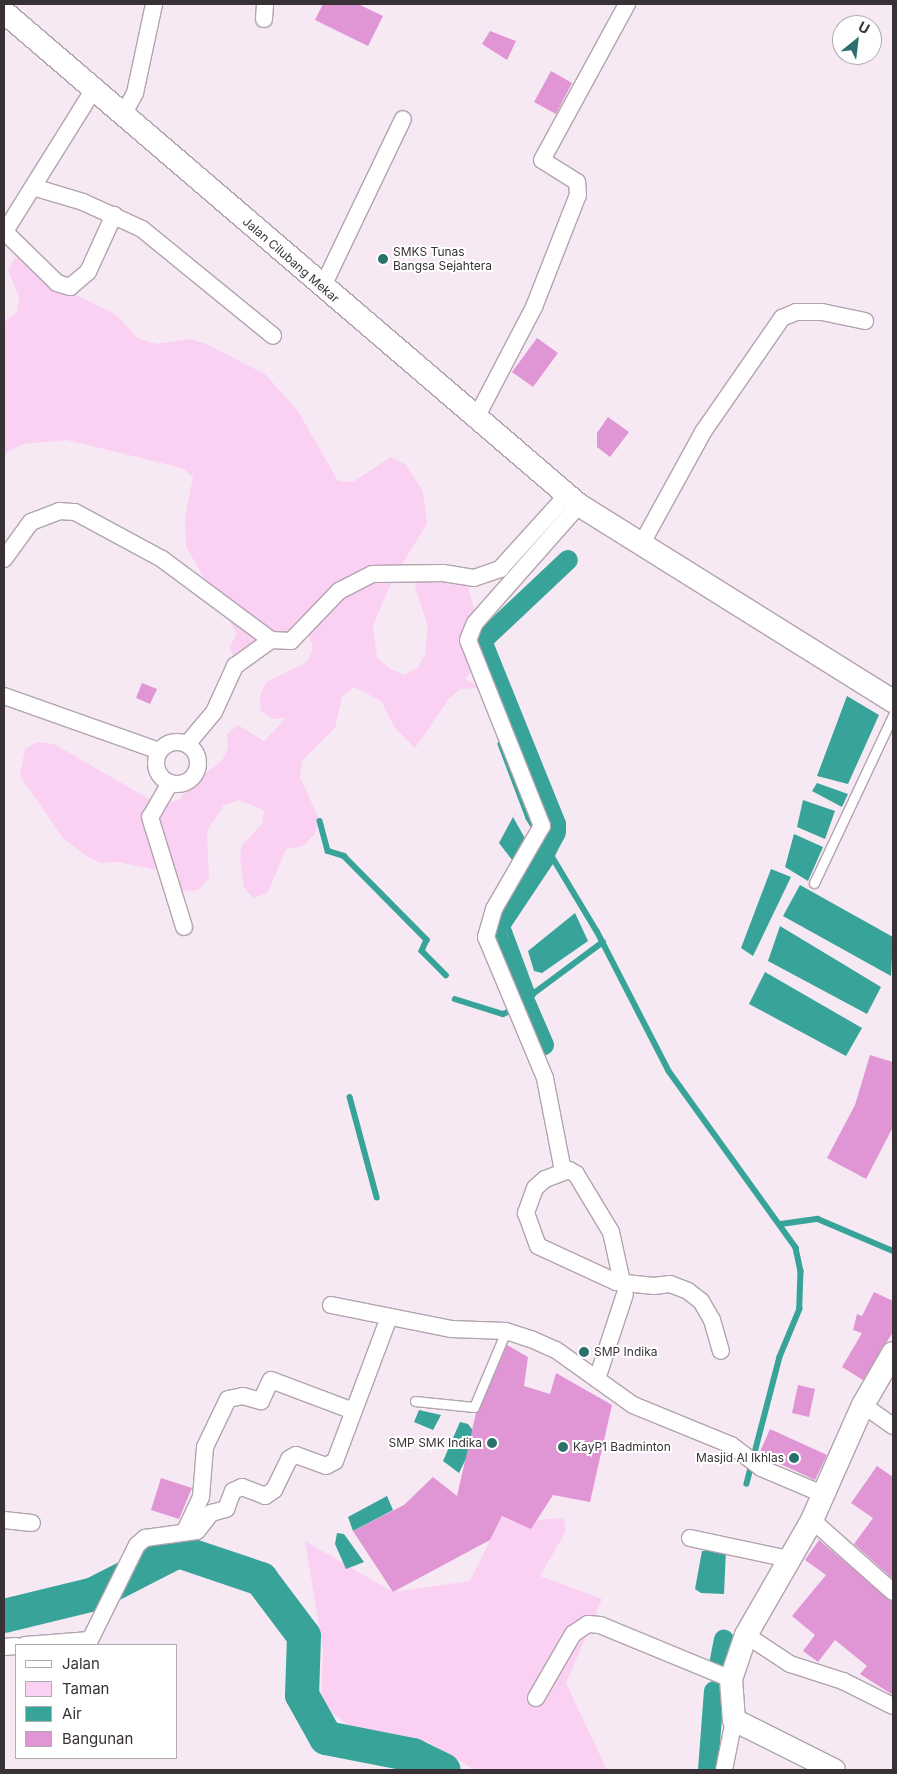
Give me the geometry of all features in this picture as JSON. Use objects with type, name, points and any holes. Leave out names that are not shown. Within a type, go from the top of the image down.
[{"type":"street","points":[[124,113],[135,93],[154,4]]},
{"type":"street","points":[[476,418],[534,308],[578,195],[577,182],[542,160],[627,4]]},
{"type":"street","name":"Jalan Cilubang Mekar","points":[[4,12],[124,113],[322,288],[573,500],[641,545],[893,701]]},
{"type":"street","points":[[94,89],[4,233],[57,283],[70,287],[88,272],[114,215]]},
{"type":"street","points":[[322,288],[403,118]]},
{"type":"street","points":[[32,187],[114,215],[166,246],[273,336]]},
{"type":"street","points":[[641,545],[703,432],[782,318],[796,312],[822,312],[865,321]]},
{"type":"street","points":[[4,559],[31,522],[59,511],[75,512],[162,559],[271,640],[291,641],[339,591],[372,574],[443,574],[474,578],[500,569],[573,500]]},
{"type":"street","points":[[563,1171],[545,1078],[486,937],[492,915],[526,854],[540,834],[540,818],[468,640],[475,623],[573,500]]},
{"type":"street","points":[[188,743],[214,712],[236,666],[271,640]]},
{"type":"street","points":[[4,696],[159,751]]},
{"type":"street","points":[[172,742],[188,743],[198,756],[198,772],[186,783],[170,783],[160,775],[156,763],[159,751],[172,742]]},
{"type":"street","points":[[170,783],[150,816],[184,927]]},
{"type":"street","points":[[597,1379],[624,1288],[611,1232],[576,1174],[563,1171],[535,1188],[526,1213],[532,1237],[538,1246],[624,1288],[670,1284],[688,1290],[701,1301],[712,1320],[721,1351]]},
{"type":"street","points":[[331,1305],[451,1329],[506,1330],[556,1350],[633,1405],[743,1455],[761,1468],[824,1495]]},
{"type":"street","points":[[38,1644],[90,1640],[137,1545],[145,1538],[186,1529],[196,1531],[211,1513],[226,1509],[233,1491],[242,1487],[265,1496],[274,1490],[289,1459],[296,1455],[326,1466],[335,1461],[389,1317]]},
{"type":"street","points":[[724,1770],[734,1720],[731,1679],[746,1634],[812,1520],[863,1405],[893,1353]]},
{"type":"street","points":[[186,1529],[201,1497],[205,1447],[228,1399],[243,1396],[262,1401],[271,1380],[353,1411]]},
{"type":"street","points":[[863,1405],[893,1426]]},
{"type":"street","points":[[4,1520],[32,1523]]},
{"type":"street","points":[[812,1520],[893,1592]]},
{"type":"street","points":[[690,1538],[789,1559]]},
{"type":"street","points":[[536,1698],[573,1634],[588,1624],[600,1625],[731,1679]]},
{"type":"street","points":[[746,1634],[790,1664],[843,1682],[893,1706]]},
{"type":"street","points":[[734,1720],[834,1770]]},
{"type":"lane","points":[[814,883],[893,714]]},
{"type":"lane","points":[[415,1401],[474,1406],[506,1330]]},
{"type":"green space","points":[[31,256],[66,290],[115,314],[139,339],[157,344],[190,339],[206,344],[265,374],[298,411],[338,481],[353,482],[391,457],[406,465],[423,492],[427,524],[394,577],[373,625],[377,657],[389,668],[405,675],[418,667],[425,655],[428,627],[415,586],[421,574],[467,584],[476,615],[489,634],[482,641],[483,660],[465,679],[481,688],[460,689],[448,700],[415,748],[395,728],[381,701],[354,687],[342,696],[335,728],[302,761],[300,777],[320,821],[314,835],[303,846],[286,849],[268,892],[254,898],[244,888],[240,858],[242,845],[262,824],[264,810],[239,800],[224,805],[207,831],[209,878],[198,890],[183,891],[162,871],[117,862],[100,863],[88,857],[63,838],[20,776],[25,749],[38,742],[54,744],[151,800],[166,804],[180,799],[187,787],[222,761],[228,748],[227,734],[238,725],[264,741],[286,718],[272,719],[261,711],[260,696],[266,682],[307,662],[313,649],[309,635],[293,636],[234,661],[230,646],[237,634],[186,547],[185,518],[193,477],[182,468],[67,440],[23,444],[4,454],[4,322],[17,312],[19,297],[8,270],[15,258]]},
{"type":"green space","points":[[502,1516],[512,1522],[564,1518],[566,1531],[540,1576],[602,1599],[566,1683],[607,1770],[475,1770],[428,1742],[357,1732],[321,1704],[323,1649],[305,1541],[393,1592],[470,1581]]},
{"type":"water","points":[[847,696],[879,715],[848,784],[817,776]]},
{"type":"water","points":[[817,783],[848,794],[842,807],[812,791]]},
{"type":"water","points":[[803,800],[835,811],[825,839],[797,827]]},
{"type":"water","points":[[513,817],[531,849],[516,865],[499,843]]},
{"type":"water","points":[[794,834],[823,847],[808,881],[785,867]]},
{"type":"water","points":[[771,869],[791,877],[753,956],[741,948]]},
{"type":"water","points":[[800,885],[893,937],[891,976],[783,916]]},
{"type":"water","points":[[575,913],[588,941],[542,973],[534,971],[528,951]]},
{"type":"water","points":[[780,926],[881,987],[867,1014],[768,961]]},
{"type":"water","points":[[765,972],[862,1028],[846,1056],[749,1004]]},
{"type":"water","points":[[419,1410],[441,1415],[433,1430],[414,1422]]},
{"type":"water","points":[[460,1422],[468,1424],[477,1436],[459,1473],[443,1461]]},
{"type":"water","points":[[387,1496],[393,1510],[353,1531],[348,1517]]},
{"type":"water","points":[[337,1533],[344,1534],[364,1562],[346,1569],[335,1544]]},
{"type":"water","points":[[726,1550],[724,1594],[701,1593],[695,1589],[702,1551]]},
{"type":"building","points":[[323,4],[358,4],[383,16],[368,46],[315,20]]},
{"type":"building","points":[[490,31],[516,41],[507,60],[482,44]]},
{"type":"building","points":[[551,71],[572,83],[556,114],[534,102]]},
{"type":"building","points":[[537,338],[558,353],[533,387],[512,372]]},
{"type":"building","points":[[608,417],[629,432],[610,457],[597,447],[597,433]]},
{"type":"building","points":[[142,683],[157,689],[150,704],[136,698]]},
{"type":"building","points":[[870,1055],[893,1062],[893,1127],[866,1179],[827,1158],[855,1105]]},
{"type":"building","points":[[874,1292],[893,1301],[893,1332],[863,1380],[842,1367],[862,1333],[853,1330],[857,1314],[862,1316]]},
{"type":"building","name":"SMP SMK Indika","points":[[507,1345],[528,1357],[524,1386],[550,1394],[556,1373],[612,1405],[590,1502],[553,1495],[531,1529],[502,1516],[490,1540],[393,1592],[353,1531],[404,1505],[433,1477],[457,1496],[476,1413]]},
{"type":"building","points":[[798,1385],[815,1389],[809,1417],[792,1413]]},
{"type":"building","name":"Masjid Al Ikhlas","points":[[770,1429],[827,1455],[815,1480],[759,1454]]},
{"type":"building","points":[[877,1466],[893,1477],[893,1579],[854,1544],[873,1518],[851,1503]]},
{"type":"building","points":[[161,1478],[192,1488],[179,1519],[151,1510]]},
{"type":"building","points":[[819,1540],[893,1602],[893,1695],[860,1674],[867,1666],[835,1640],[818,1662],[803,1651],[815,1635],[792,1616],[826,1575],[805,1560]]},
{"type":"waterway","points":[[544,1045],[496,934],[499,919],[546,851],[556,832],[556,824],[482,641],[568,560]]},
{"type":"waterway","points":[[501,744],[529,818],[597,931],[669,1071],[796,1248],[801,1271],[800,1309],[780,1357],[747,1484]]},
{"type":"waterway","points":[[320,821],[328,851],[344,856],[427,940],[422,951],[446,975]]},
{"type":"waterway","points":[[552,861],[508,927],[533,994],[603,942]]},
{"type":"waterway","points":[[455,999],[503,1014],[513,1010]]},
{"type":"waterway","points":[[350,1097],[377,1197]]},
{"type":"waterway","points":[[781,1224],[818,1219],[893,1251]]},
{"type":"waterway","points":[[4,1616],[94,1594],[178,1551],[261,1579],[304,1636],[302,1695],[326,1738],[413,1755],[444,1770]]},
{"type":"waterway","points":[[718,1670],[724,1640]]},
{"type":"waterway","points":[[708,1770],[714,1691]]},
{"type":"place","name":"SMKS Tunas Bangsa Sejahtera","points":[[383,259]]},
{"type":"place","name":"SMP Indika","points":[[584,1352]]},
{"type":"place","name":"SMP SMK Indika","points":[[492,1443]]},
{"type":"place","name":"KayP1 Badminton","points":[[563,1447]]},
{"type":"place","name":"Masjid Al Ikhlas","points":[[794,1458]]}]
